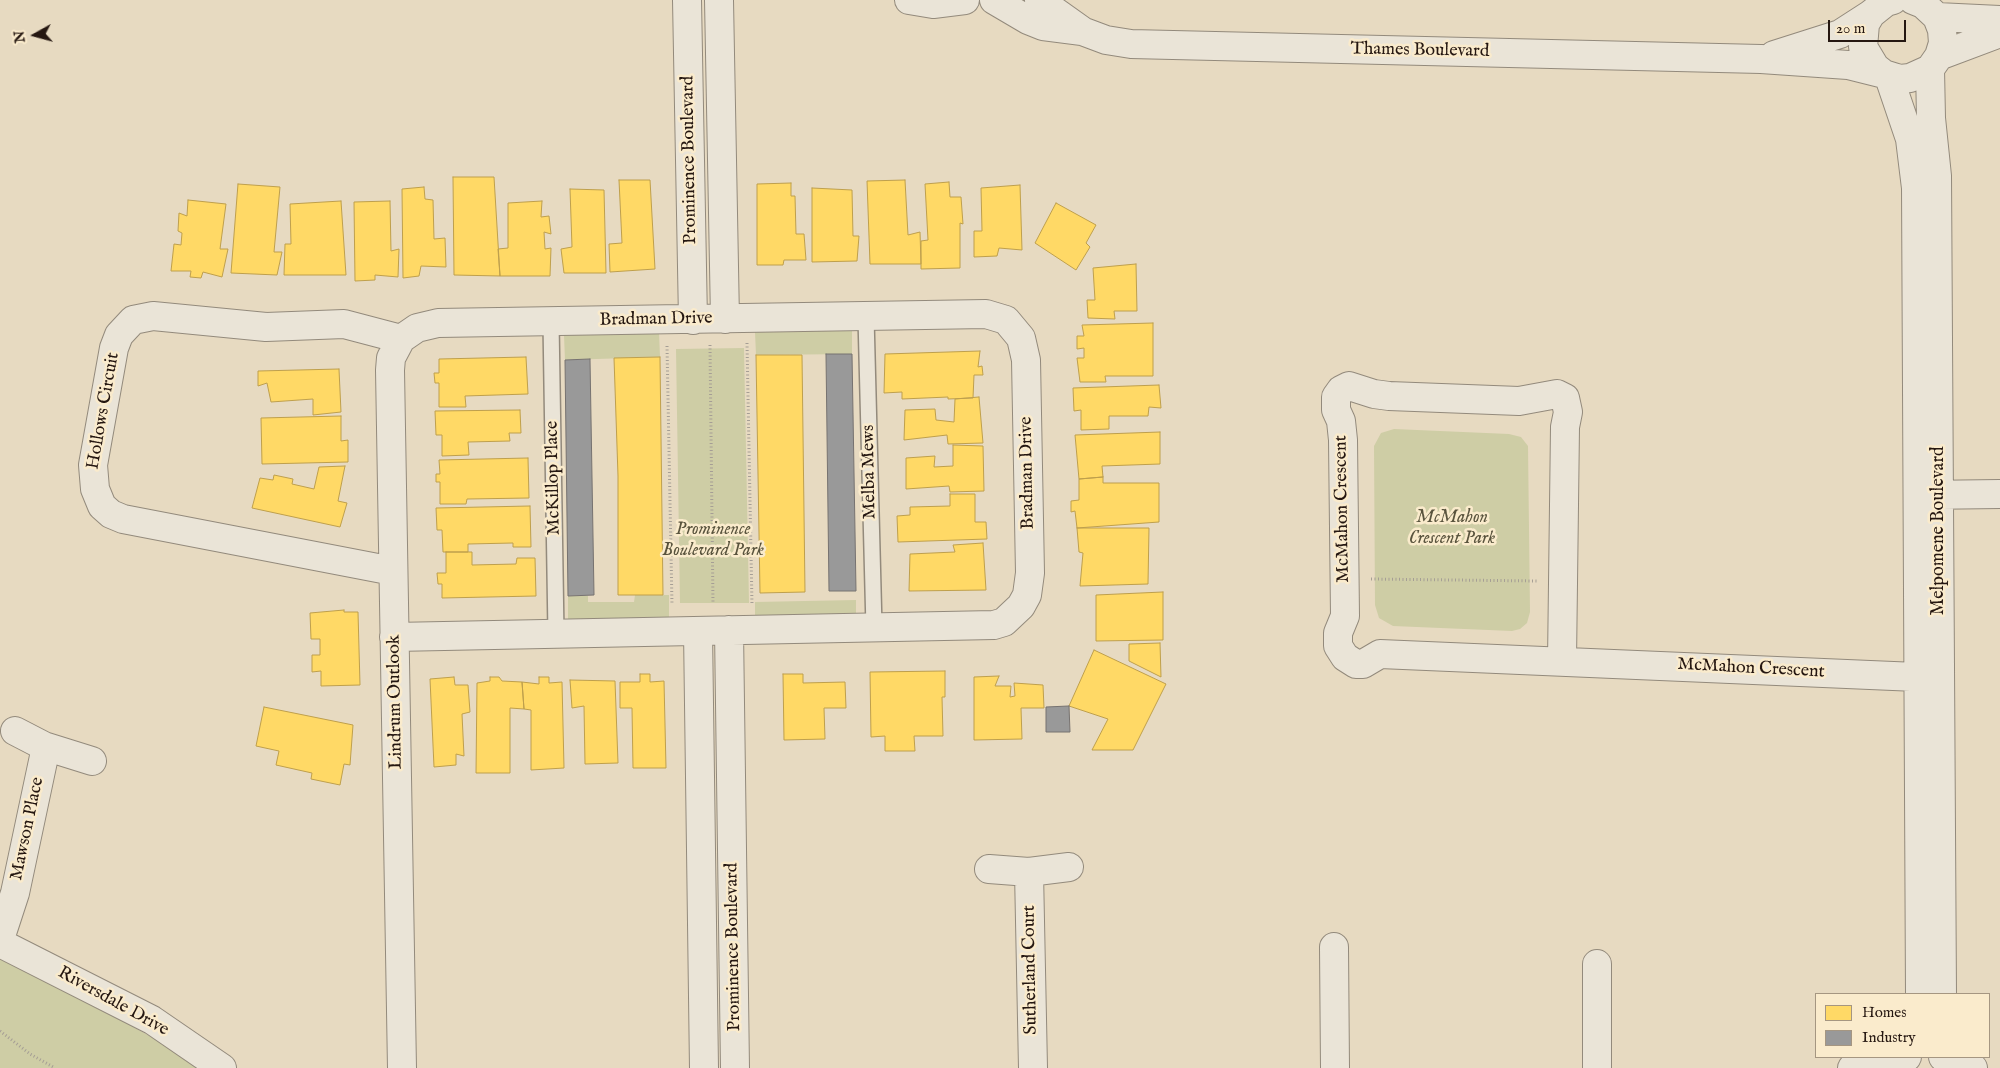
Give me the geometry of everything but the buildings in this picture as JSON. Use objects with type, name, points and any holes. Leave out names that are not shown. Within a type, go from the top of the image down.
[{"type":"street","name":"Prominence Boulevard","points":[[687,0],[708,319]]},
{"type":"street","name":"Prominence Boulevard","points":[[708,319],[719,0]]},
{"type":"street","points":[[909,0],[933,4],[965,0]]},
{"type":"street","name":"Thames Boulevard","points":[[994,0],[1028,20],[1043,26],[1082,31],[1106,40],[1151,45],[1760,59],[1848,65],[1887,75],[1910,78],[1934,62]]},
{"type":"street","name":"Thames Boulevard","points":[[1039,0],[1082,31]]},
{"type":"street","points":[[1924,5],[2000,20]]},
{"type":"street","name":"Melpomene Boulevard","points":[[1920,993],[1929,677],[1929,495],[1938,176],[1931,118],[1934,62],[1943,43],[1942,30],[1924,5]]},
{"type":"street","points":[[1879,6],[1865,24],[1863,47],[1867,58],[1887,75]]},
{"type":"street","name":"Thames Boulevard","points":[[1760,59],[1840,34],[1879,6]]},
{"type":"street","points":[[1934,62],[2000,33]]},
{"type":"street","name":"Melpomene Boulevard","points":[[1887,75],[1910,139],[1916,188],[1929,495]]},
{"type":"street","name":"Bradman Drive","points":[[394,637],[994,625],[1004,622],[1021,606],[1028,590],[1030,573],[1025,348],[1021,338],[1012,326],[998,317],[986,314],[438,324],[417,328],[401,338]]},
{"type":"street","name":"Hollows Circuit","points":[[393,571],[123,519],[111,514],[102,506],[95,489],[92,465],[114,348],[119,335],[133,320],[153,316],[266,327],[344,324],[401,338]]},
{"type":"street","name":"Lindrum Outlook","points":[[401,338],[391,358],[390,370],[402,1068]]},
{"type":"street","name":"McMahon Crescent","points":[[1562,661],[1565,427],[1568,412],[1565,398],[1557,394],[1519,401],[1389,396],[1374,394],[1349,386],[1341,390],[1336,397],[1336,410],[1341,421],[1343,440],[1345,616],[1338,633],[1338,646],[1345,657],[1356,664],[1363,664],[1380,654],[1929,677]]},
{"type":"street","points":[[1929,495],[2000,494]]},
{"type":"street","name":"Prominence Boulevard","points":[[723,630],[733,826],[735,1068]]},
{"type":"street","name":"Prominence Boulevard","points":[[704,1068],[701,828],[723,630]]},
{"type":"street","name":"Melpomene Boulevard","points":[[1929,677],[1942,993]]},
{"type":"street","points":[[15,731],[46,747],[92,761]]},
{"type":"street","name":"Mawson Place","points":[[0,939],[15,893],[46,747]]},
{"type":"street","points":[[701,828],[733,826]]},
{"type":"street","points":[[989,869],[1029,872],[1069,867]]},
{"type":"street","name":"Sutherland Court","points":[[1029,872],[1033,1068]]},
{"type":"street","name":"Riversdale Drive","points":[[0,943],[152,1020],[222,1068]]},
{"type":"street","points":[[1334,947],[1335,1068]]},
{"type":"street","points":[[1596,964],[1597,1068]]},
{"type":"street","points":[[1852,1068],[1902,1058]]},
{"type":"street","points":[[1946,1058],[1973,1068]]},
{"type":"lane","name":"Melba Mews","points":[[866,317],[874,628]]},
{"type":"lane","name":"McKillop Place","points":[[552,322],[556,634]]},
{"type":"path","points":[[672,605],[708,319]]},
{"type":"path","points":[[708,319],[723,630]]},
{"type":"path","points":[[708,319],[723,630]]},
{"type":"path","points":[[1344,579],[1563,581]]},
{"type":"path","points":[[0,1031],[30,1054],[55,1068]]},
{"type":"green space","points":[[852,329],[852,354],[756,355],[755,332]]},
{"type":"green space","points":[[659,332],[660,357],[565,360],[564,335]]},
{"type":"green space","name":"Prominence Boulevard Park","points":[[744,348],[749,603],[680,603],[676,349]]},
{"type":"green space","name":"McMahon Crescent Park","points":[[1394,429],[1509,434],[1521,437],[1528,446],[1530,612],[1527,623],[1520,629],[1512,631],[1393,626],[1379,618],[1375,605],[1374,446],[1381,433]]},
{"type":"green space","points":[[635,595],[669,595],[669,618],[568,620],[568,596],[588,596],[588,602],[634,602]]},
{"type":"green space","points":[[856,600],[856,615],[755,617],[755,602]]},
{"type":"green space","points":[[0,959],[121,1020],[160,1042],[197,1068],[0,1068]]}]
